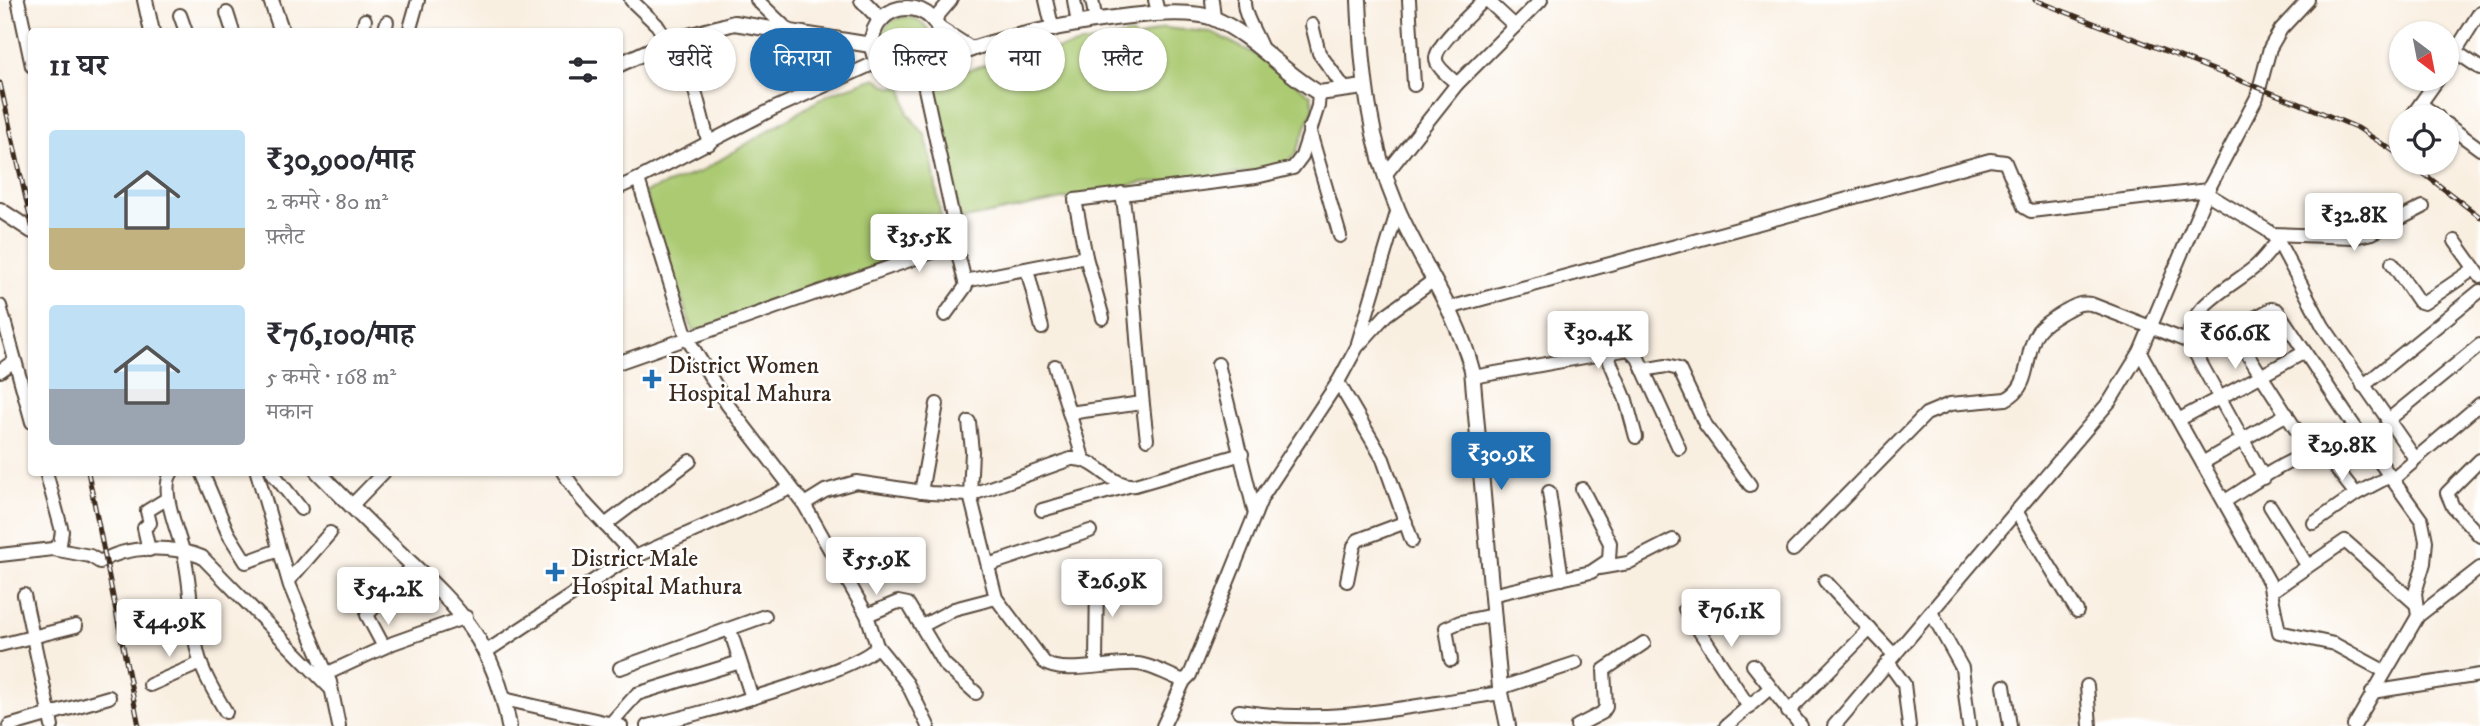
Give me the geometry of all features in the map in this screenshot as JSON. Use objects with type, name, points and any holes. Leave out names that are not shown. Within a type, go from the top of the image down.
[{"type":"street","points":[[18,0],[28,47]]},
{"type":"street","points":[[145,0],[151,28]]},
{"type":"street","points":[[271,0],[281,28]]},
{"type":"street","points":[[410,28],[418,0]]},
{"type":"street","points":[[631,0],[661,28]]},
{"type":"street","points":[[757,0],[786,28]]},
{"type":"street","points":[[862,0],[881,20]]},
{"type":"street","points":[[937,28],[951,0]]},
{"type":"street","points":[[1046,0],[1053,28]]},
{"type":"street","points":[[1074,0],[1078,24]]},
{"type":"street","points":[[1092,0],[1096,21]]},
{"type":"street","points":[[1212,0],[1214,18]]},
{"type":"street","points":[[1244,0],[1245,12],[1253,23],[1262,49]]},
{"type":"street","points":[[1359,0],[1364,87],[1385,175],[1398,209],[1465,344],[1473,377],[1493,615],[1501,691],[1508,726]]},
{"type":"street","points":[[1409,0],[1414,85]]},
{"type":"street","points":[[1457,84],[1438,64],[1436,55],[1443,43],[1486,0],[1515,26]]},
{"type":"street","points":[[1385,175],[1406,153],[1457,84],[1541,0]]},
{"type":"street","points":[[1834,726],[2110,401],[2140,352],[2207,191],[2257,97],[2270,48],[2281,29],[2308,0]]},
{"type":"street","points":[[876,28],[881,20],[906,4],[925,14],[940,28]]},
{"type":"street","points":[[1061,28],[1157,6],[1214,18],[1262,49],[1319,93],[1364,87]]},
{"type":"street","points":[[2459,47],[2480,12]]},
{"type":"street","points":[[227,13],[232,28]]},
{"type":"street","points":[[180,15],[185,28]]},
{"type":"street","points":[[717,28],[734,23],[768,28]]},
{"type":"street","points":[[1312,25],[1319,53],[1345,89]]},
{"type":"street","points":[[971,49],[985,46]]},
{"type":"street","points":[[623,63],[644,54]]},
{"type":"street","points":[[2459,54],[2480,68]]},
{"type":"street","points":[[623,186],[709,144],[773,108],[869,66]]},
{"type":"street","points":[[692,91],[709,144]]},
{"type":"street","points":[[930,91],[956,232],[955,241],[965,281],[963,292],[945,314]]},
{"type":"street","points":[[2421,104],[2430,91]]},
{"type":"street","points":[[1103,318],[1086,257],[1075,200],[1279,174],[1293,168],[1302,156],[1318,106],[1319,93]]},
{"type":"street","points":[[1309,129],[1340,236]]},
{"type":"street","points":[[2459,134],[2480,149]]},
{"type":"street","points":[[1449,308],[1990,160],[2005,162],[2024,207],[2031,211],[2207,191],[2275,238],[2323,326],[2414,460]]},
{"type":"street","points":[[638,179],[687,338],[727,404],[804,504],[867,615],[877,646],[907,682],[928,726]]},
{"type":"street","points":[[1122,193],[1133,265],[1147,439]]},
{"type":"street","points":[[2275,238],[2354,237],[2372,233],[2423,207]]},
{"type":"street","points":[[1163,726],[1190,674],[1262,497],[1338,382],[1357,347],[1398,209]]},
{"type":"street","points":[[0,210],[28,228]]},
{"type":"street","points":[[2264,478],[2189,342],[2188,331],[2194,318],[2219,293],[2256,266],[2275,238]]},
{"type":"street","points":[[623,361],[944,248],[955,241]]},
{"type":"street","points":[[2392,263],[2418,301],[2424,303],[2477,272],[2455,241]]},
{"type":"street","points":[[965,281],[1086,257]]},
{"type":"street","points":[[1027,269],[1042,328]]},
{"type":"street","points":[[1357,347],[1385,315],[1433,280]]},
{"type":"street","points":[[2363,386],[2480,291]]},
{"type":"street","points":[[1793,550],[1926,414],[1950,404],[2006,400],[2014,396],[2024,381],[2033,342],[2047,322],[2083,302],[2189,342],[2207,344],[2271,309],[2277,310],[2425,529],[2424,563],[2415,593],[2417,610]]},
{"type":"street","points":[[0,306],[28,408]]},
{"type":"street","points":[[2232,330],[2311,453]]},
{"type":"street","points":[[2387,421],[2480,345]]},
{"type":"street","points":[[1473,377],[1629,349],[1643,370],[1679,448]]},
{"type":"street","points":[[1606,352],[1626,400],[1636,437]]},
{"type":"street","points":[[2140,352],[2204,463],[2272,590],[2279,632],[2334,644],[2385,671]]},
{"type":"street","points":[[2179,419],[2305,352]]},
{"type":"street","points":[[0,371],[14,361]]},
{"type":"street","points":[[1218,364],[1255,514]]},
{"type":"street","points":[[1055,366],[1083,458]]},
{"type":"street","points":[[1643,370],[1665,366],[1679,369],[1705,424],[1749,485]]},
{"type":"street","points":[[1338,382],[1383,459],[1412,541]]},
{"type":"street","points":[[1069,413],[1142,403]]},
{"type":"street","points":[[921,492],[937,404]]},
{"type":"street","points":[[2314,523],[2356,494],[2391,478],[2480,404]]},
{"type":"street","points":[[2204,463],[2287,414]]},
{"type":"street","points":[[969,422],[972,451],[970,495],[996,598],[1049,666],[1064,670],[1096,664],[1140,664],[1184,681]]},
{"type":"street","points":[[2225,501],[2311,453],[2323,452],[2356,494]]},
{"type":"street","points":[[1042,510],[1159,480],[1242,454]]},
{"type":"street","points":[[804,504],[825,491],[856,482],[921,492],[970,495],[1071,459],[1083,458],[1128,486]]},
{"type":"street","points":[[2480,460],[2452,487],[2447,496],[2480,536]]},
{"type":"street","points":[[605,524],[690,461]]},
{"type":"street","points":[[47,476],[62,531],[60,544],[52,549]]},
{"type":"street","points":[[168,476],[168,498],[183,551],[201,663],[226,712]]},
{"type":"street","points":[[204,476],[228,533],[246,562],[279,550]]},
{"type":"street","points":[[258,476],[290,586],[331,689],[339,726]]},
{"type":"street","points":[[275,476],[301,509]]},
{"type":"street","points":[[325,476],[466,617],[487,652],[504,699],[509,726]]},
{"type":"street","points":[[352,505],[380,476]]},
{"type":"street","points":[[566,476],[635,557]]},
{"type":"street","points":[[487,652],[580,587],[635,557],[791,488]]},
{"type":"street","points":[[1582,489],[1612,549],[1609,560],[1599,568]]},
{"type":"street","points":[[1549,492],[1562,579]]},
{"type":"street","points":[[149,550],[144,528],[150,523],[147,511],[168,498]]},
{"type":"street","points":[[2270,506],[2307,565]]},
{"type":"street","points":[[2016,511],[2077,611]]},
{"type":"street","points":[[1347,581],[1354,546],[1358,540],[1406,522]]},
{"type":"street","points":[[988,565],[1090,531]]},
{"type":"street","points":[[290,579],[330,533]]},
{"type":"street","points":[[1492,595],[1628,563],[1673,540]]},
{"type":"street","points":[[2272,590],[2340,542],[2349,542],[2417,610]]},
{"type":"street","points":[[0,555],[52,549],[90,556],[100,562],[116,552],[149,550],[183,551],[202,557],[331,689]]},
{"type":"street","points":[[384,647],[368,615],[414,565]]},
{"type":"street","points":[[2354,726],[2417,610],[2480,568]]},
{"type":"street","points":[[1096,664],[1097,572]]},
{"type":"street","points":[[1825,581],[1870,629],[1891,658],[1904,684],[1909,726]]},
{"type":"street","points":[[24,594],[36,636],[51,720]]},
{"type":"street","points":[[922,626],[954,610],[996,598]]},
{"type":"street","points":[[867,615],[904,601],[944,664],[976,694]]},
{"type":"street","points":[[1685,608],[1749,707]]},
{"type":"street","points":[[1931,612],[1962,668],[1969,726]]},
{"type":"street","points":[[1451,660],[1446,628],[1493,615]]},
{"type":"street","points":[[620,668],[765,616]]},
{"type":"street","points":[[326,674],[384,647],[466,617]]},
{"type":"street","points":[[0,645],[76,626]]},
{"type":"street","points":[[1788,712],[1870,629]]},
{"type":"street","points":[[730,630],[752,698]]},
{"type":"street","points":[[1577,726],[1606,707],[1604,670],[1644,643]]},
{"type":"street","points":[[647,726],[796,684],[868,655],[877,646]]},
{"type":"street","points":[[504,699],[615,725],[637,694],[740,662]]},
{"type":"street","points":[[149,685],[201,663]]},
{"type":"street","points":[[1239,711],[1279,718],[1327,719],[1379,714],[1501,691],[1576,663]]},
{"type":"street","points":[[1753,665],[1801,726]]},
{"type":"street","points":[[2372,692],[2480,675]]},
{"type":"street","points":[[2004,686],[2010,726]]},
{"type":"street","points":[[2087,686],[2090,726]]},
{"type":"street","points":[[1726,726],[1770,688]]},
{"type":"street","points":[[9,726],[51,720],[109,697]]},
{"type":"green space","points":[[906,17],[916,19],[926,28],[886,28],[896,19]]},
{"type":"green space","points":[[1167,28],[1211,32],[1261,57],[1311,95],[1314,107],[1295,155],[1282,167],[1179,182],[1146,182],[960,220],[936,91],[971,91],[971,69],[985,65],[985,91],[1065,91],[1065,47],[1079,45],[1079,91],[1167,91]]},
{"type":"green space","points":[[869,80],[869,91],[904,91],[908,114],[925,135],[932,161],[945,244],[693,332],[645,192],[700,172],[829,94],[855,91],[855,85]]},
{"type":"railway","points":[[2035,0],[2313,109],[2358,128],[2389,148]]},
{"type":"railway","points":[[0,83],[28,208]]},
{"type":"railway","points":[[2426,175],[2480,217]]},
{"type":"railway","points":[[89,476],[139,726]]},
{"type":"place","name":"District Women Hospital Mahura","points":[[652,379]]},
{"type":"place","name":"District Male Hospital Mathura","points":[[555,572]]}]
